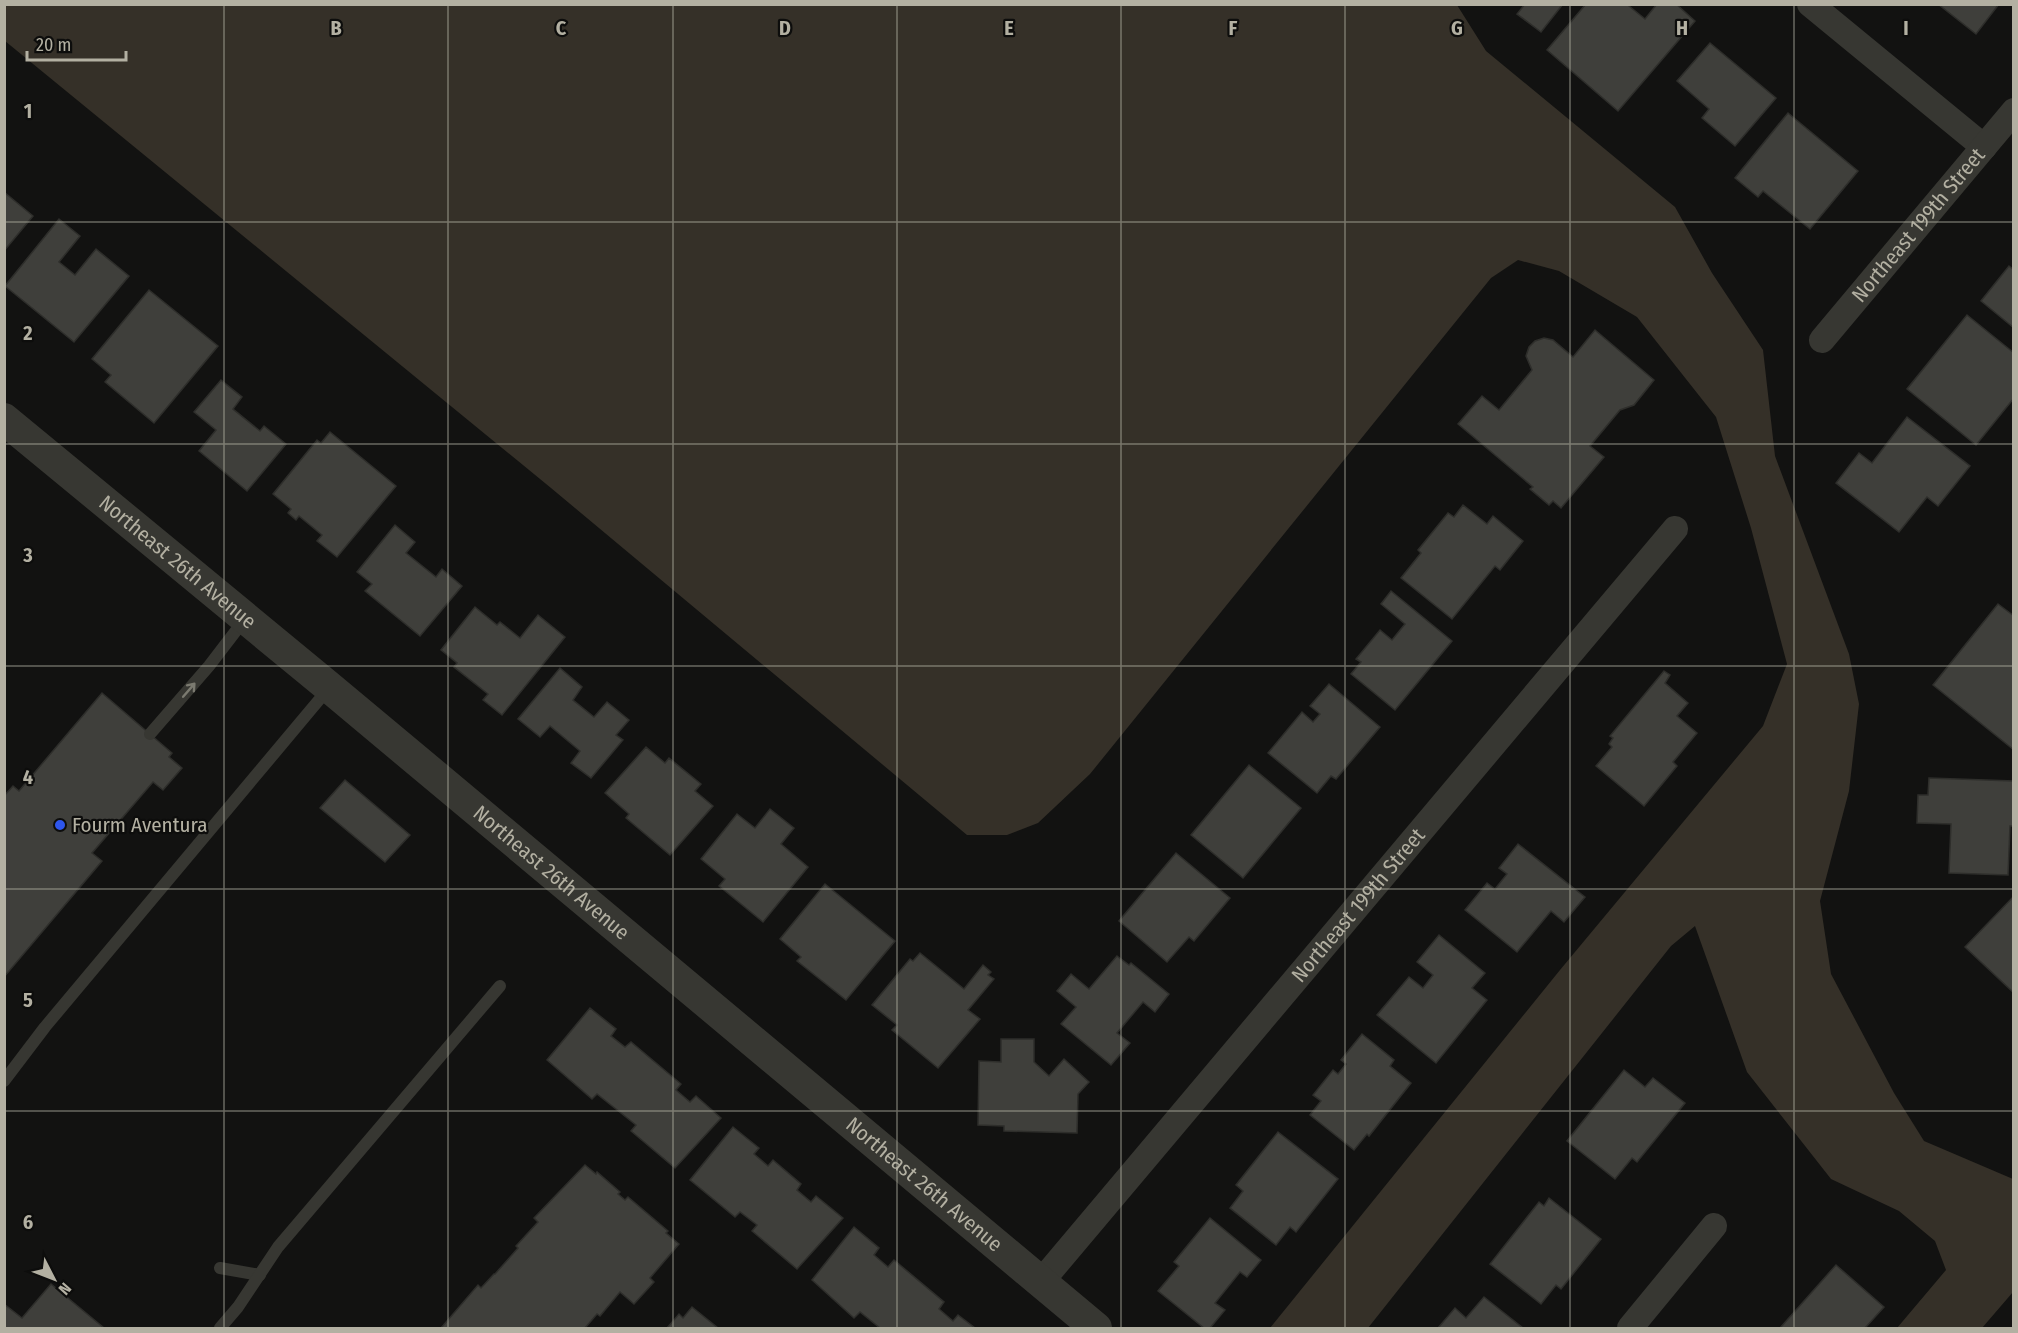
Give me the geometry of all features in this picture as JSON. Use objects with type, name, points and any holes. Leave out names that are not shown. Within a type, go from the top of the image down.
[{"type":"street","points":[[1810,4],[1983,147]]},
{"type":"street","name":"Northeast 199th Street","points":[[1822,340],[2013,111]]},
{"type":"street","name":"Northeast 26th Avenue","points":[[4,419],[329,687],[1096,1329]]},
{"type":"street","name":"Northeast 199th Street","points":[[1040,1283],[1675,530]]},
{"type":"street","points":[[1630,1329],[1714,1226]]},
{"type":"lane","points":[[150,734],[209,666],[246,618]]},
{"type":"lane","points":[[4,1081],[45,1027],[329,687]]},
{"type":"lane","points":[[220,1329],[238,1307],[278,1246],[500,986]]},
{"type":"lane","points":[[220,1268],[260,1275]]},
{"type":"shaded area","points":[[4,5],[1457,5],[1486,51],[1675,207],[1712,273],[1763,350],[1775,456],[1849,654],[1859,704],[1849,791],[1820,901],[1831,974],[1894,1093],[1924,1141],[2013,1179],[2013,1292],[1982,1328],[1897,1328],[1946,1270],[1935,1241],[1899,1211],[1831,1179],[1747,1072],[1695,926],[1671,946],[1368,1328],[1270,1328],[1560,970],[1763,726],[1787,664],[1751,528],[1716,417],[1637,317],[1559,271],[1518,260],[1491,278],[1090,774],[1038,823],[1007,835],[967,835],[551,488],[5,41]]},
{"type":"building","points":[[1525,4],[1563,4],[1541,32],[1517,14]]},
{"type":"building","points":[[1586,4],[1631,4],[1629,6],[1645,19],[1657,4],[1676,4],[1695,21],[1618,111],[1547,50]]},
{"type":"building","points":[[1938,4],[1999,4],[1976,34]]},
{"type":"building","points":[[1710,43],[1776,98],[1735,146],[1702,118],[1709,109],[1677,81]]},
{"type":"building","points":[[1788,113],[1858,171],[1810,229],[1763,191],[1758,197],[1735,178]]},
{"type":"building","points":[[4,192],[33,216],[4,251]]},
{"type":"building","points":[[59,219],[80,236],[59,262],[75,275],[96,249],[129,276],[74,342],[5,286]]},
{"type":"building","points":[[2009,266],[2014,270],[2014,328],[1981,301]]},
{"type":"building","points":[[149,290],[218,346],[154,423],[105,382],[111,375],[92,359]]},
{"type":"building","points":[[1967,315],[2014,353],[2014,398],[1976,445],[1907,389]]},
{"type":"building","points":[[1595,330],[1654,380],[1634,405],[1620,410],[1590,446],[1604,457],[1561,508],[1553,501],[1549,505],[1530,489],[1533,487],[1458,424],[1482,396],[1499,410],[1532,370],[1526,356],[1529,347],[1535,341],[1544,338],[1553,340],[1573,357]]},
{"type":"building","points":[[221,380],[242,397],[233,409],[260,431],[264,426],[286,444],[247,491],[199,451],[216,430],[194,412]]},
{"type":"building","points":[[1907,417],[1970,466],[1938,506],[1927,497],[1899,532],[1836,483],[1859,453],[1872,463]]},
{"type":"building","points":[[330,432],[396,486],[337,557],[317,541],[322,535],[299,516],[296,520],[288,513],[291,509],[273,494],[317,440],[321,443]]},
{"type":"building","points":[[1463,505],[1487,524],[1493,516],[1523,541],[1500,570],[1495,566],[1452,619],[1401,578],[1421,553],[1418,550],[1448,513],[1454,517]]},
{"type":"building","points":[[395,525],[415,542],[406,553],[436,577],[442,569],[462,586],[420,636],[365,591],[372,584],[357,572]]},
{"type":"building","points":[[1391,591],[1452,641],[1395,710],[1351,674],[1361,662],[1356,659],[1380,630],[1392,640],[1405,624],[1381,604]]},
{"type":"building","points":[[1998,604],[2014,616],[2014,750],[1933,685]]},
{"type":"building","points":[[475,607],[497,625],[500,622],[520,638],[538,615],[565,637],[502,715],[483,700],[488,694],[454,667],[457,663],[441,650]]},
{"type":"building","points":[[560,668],[582,687],[573,700],[594,717],[607,702],[629,720],[616,735],[623,740],[591,778],[571,763],[580,751],[550,726],[540,737],[518,719]]},
{"type":"building","points":[[1664,671],[1670,675],[1665,683],[1688,703],[1677,716],[1697,733],[1673,762],[1677,766],[1644,806],[1596,766],[1612,747],[1609,744],[1613,738],[1610,736]]},
{"type":"building","points":[[1329,684],[1380,727],[1336,779],[1331,776],[1317,793],[1268,753],[1302,712],[1313,722],[1320,714],[1310,706]]},
{"type":"building","name":"Fourm Aventura","points":[[102,693],[172,753],[169,757],[182,768],[163,790],[153,782],[92,853],[102,861],[4,977],[4,796],[13,786],[19,791]]},
{"type":"building","points":[[646,747],[665,763],[669,758],[701,784],[695,791],[713,806],[670,855],[626,818],[629,814],[605,793]]},
{"type":"building","points":[[1249,765],[1301,808],[1243,878],[1191,835]]},
{"type":"building","points":[[1929,778],[2014,781],[2013,826],[2010,826],[2008,875],[1949,873],[1951,824],[1917,823],[1918,795],[1928,795]]},
{"type":"building","points":[[345,780],[410,835],[385,862],[320,808]]},
{"type":"building","points":[[770,809],[794,828],[781,844],[808,867],[763,922],[719,886],[725,879],[701,859],[737,814],[755,828]]},
{"type":"building","points":[[1518,844],[1585,897],[1564,922],[1551,911],[1517,952],[1465,910],[1487,883],[1495,889],[1507,874],[1499,868]]},
{"type":"building","points":[[1176,853],[1230,898],[1194,941],[1189,937],[1167,962],[1119,921]]},
{"type":"building","points":[[825,884],[895,941],[846,1000],[797,961],[801,957],[780,939]]},
{"type":"building","points":[[2014,896],[2014,993],[1965,947]]},
{"type":"building","points":[[1439,935],[1485,973],[1472,988],[1487,1000],[1436,1063],[1377,1015],[1409,977],[1423,988],[1433,975],[1417,962]]},
{"type":"building","points":[[920,953],[964,989],[983,965],[991,972],[988,975],[994,979],[968,1010],[980,1019],[938,1068],[892,1030],[897,1025],[872,1005],[910,959],[913,961]]},
{"type":"building","points":[[1117,956],[1129,965],[1131,963],[1169,994],[1155,1012],[1143,1002],[1117,1033],[1130,1043],[1111,1065],[1061,1024],[1076,1007],[1057,991],[1071,974],[1089,989]]},
{"type":"building","points":[[590,1008],[616,1029],[611,1036],[625,1047],[631,1042],[681,1084],[676,1090],[690,1102],[696,1096],[721,1118],[675,1168],[631,1131],[636,1125],[597,1094],[592,1099],[547,1060]]},
{"type":"building","points":[[1362,1034],[1394,1060],[1390,1066],[1411,1083],[1369,1136],[1367,1134],[1354,1150],[1310,1115],[1321,1101],[1313,1095],[1333,1070],[1338,1074],[1346,1064],[1341,1060]]},
{"type":"building","points":[[1001,1039],[1034,1039],[1034,1062],[1049,1076],[1064,1059],[1089,1082],[1078,1094],[1077,1133],[1004,1131],[1004,1126],[978,1125],[979,1061],[1001,1062]]},
{"type":"building","points":[[1624,1070],[1645,1087],[1653,1078],[1685,1103],[1637,1162],[1632,1158],[1615,1179],[1567,1141]]},
{"type":"building","points":[[733,1127],[759,1148],[754,1154],[768,1166],[773,1160],[801,1184],[797,1190],[811,1202],[816,1196],[843,1218],[797,1269],[752,1231],[757,1225],[740,1212],[735,1217],[690,1180]]},
{"type":"building","points":[[1278,1132],[1338,1179],[1296,1232],[1290,1227],[1276,1245],[1230,1208],[1243,1191],[1236,1185]]},
{"type":"building","points":[[585,1165],[620,1192],[618,1194],[625,1200],[628,1197],[668,1231],[666,1233],[679,1244],[650,1278],[654,1282],[634,1304],[620,1292],[600,1316],[597,1314],[585,1328],[441,1328],[478,1285],[481,1288],[518,1248],[516,1246],[538,1222],[534,1218]]},
{"type":"building","points":[[1549,1198],[1601,1239],[1561,1289],[1556,1285],[1541,1304],[1490,1264],[1539,1202],[1544,1206]]},
{"type":"building","points":[[1210,1218],[1261,1260],[1247,1277],[1240,1272],[1215,1303],[1225,1310],[1210,1328],[1204,1328],[1158,1291],[1179,1266],[1174,1262]]},
{"type":"building","points":[[854,1227],[879,1248],[874,1255],[888,1267],[894,1260],[944,1302],[939,1309],[953,1321],[958,1315],[975,1328],[880,1328],[860,1312],[854,1318],[812,1280]]},
{"type":"building","points":[[1836,1265],[1884,1307],[1865,1328],[1780,1328]]},
{"type":"building","points":[[51,1284],[104,1328],[4,1328],[4,1304],[22,1318]]},
{"type":"building","points":[[1484,1297],[1523,1328],[1438,1328],[1455,1308],[1466,1318]]},
{"type":"building","points":[[692,1307],[718,1328],[667,1328],[679,1314],[683,1318]]},
{"type":"place","name":"Fourm Aventura","points":[[60,825]]}]
